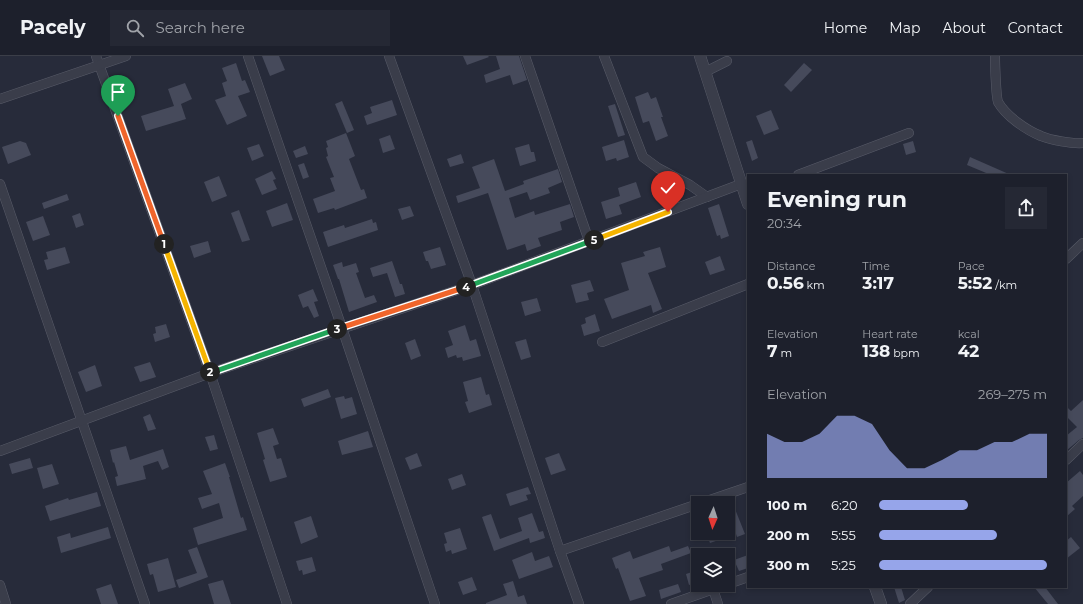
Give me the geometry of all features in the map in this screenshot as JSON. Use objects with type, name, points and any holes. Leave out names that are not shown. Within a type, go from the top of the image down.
[{"type":"street","points":[[0,99],[98,60],[126,56]]},
{"type":"street","points":[[248,56],[435,604]]},
{"type":"street","points":[[389,56],[472,285],[579,604]]},
{"type":"street","points":[[525,56],[589,241]]},
{"type":"street","points":[[604,56],[643,157],[658,168],[690,185],[707,197]]},
{"type":"street","points":[[700,56],[741,184],[747,198]]},
{"type":"street","points":[[995,56],[998,101],[1008,114],[1027,129],[1042,137],[1083,143]]},
{"type":"street","points":[[98,60],[210,373],[287,604]]},
{"type":"street","points":[[705,72],[727,61]]},
{"type":"street","points":[[801,174],[909,133]]},
{"type":"street","points":[[0,184],[145,604]]},
{"type":"street","points":[[0,450],[210,373],[472,285],[741,184]]},
{"type":"street","points":[[1067,258],[1083,243]]},
{"type":"street","points":[[602,342],[747,284]]},
{"type":"street","points":[[1067,459],[1083,444]]},
{"type":"street","points":[[722,496],[747,487]]},
{"type":"street","points":[[560,551],[691,506]]},
{"type":"street","points":[[735,582],[747,577]]},
{"type":"street","points":[[0,585],[6,604]]},
{"type":"street","points":[[875,588],[881,604]]},
{"type":"street","points":[[910,604],[927,588]]},
{"type":"street","points":[[671,604],[705,592]]},
{"type":"street","points":[[714,592],[718,604]]},
{"type":"building","points":[[262,56],[279,56],[285,70],[270,76]]},
{"type":"building","points":[[463,56],[488,56],[489,57],[467,65]]},
{"type":"building","points":[[496,56],[519,56],[527,80],[513,85],[510,75],[486,83],[484,75],[500,69]]},
{"type":"building","points":[[236,63],[242,81],[245,80],[250,92],[238,96],[247,116],[227,125],[215,100],[226,96],[222,83],[227,81],[222,68]]},
{"type":"building","points":[[804,63],[812,70],[791,92],[784,85]]},
{"type":"building","points":[[185,83],[192,99],[181,104],[186,119],[146,131],[141,116],[174,106],[168,89]]},
{"type":"building","points":[[648,92],[651,99],[656,97],[668,136],[656,141],[649,121],[643,123],[635,97]]},
{"type":"building","points":[[392,100],[397,115],[367,125],[364,116],[372,113],[370,107]]},
{"type":"building","points":[[342,101],[354,130],[347,133],[335,104]]},
{"type":"building","points":[[615,104],[625,135],[618,137],[608,106]]},
{"type":"building","points":[[771,110],[779,129],[764,135],[756,116]]},
{"type":"building","points":[[346,133],[355,156],[349,159],[361,190],[364,189],[367,198],[335,210],[334,208],[318,213],[313,199],[335,191],[330,178],[334,177],[326,157],[328,156],[326,148],[328,147],[326,141]]},
{"type":"building","points":[[390,135],[395,149],[383,153],[379,139]]},
{"type":"building","points":[[624,140],[629,157],[617,161],[616,158],[606,161],[602,147]]},
{"type":"building","points":[[752,140],[758,158],[752,161],[746,142]]},
{"type":"building","points":[[20,141],[26,143],[31,155],[8,164],[2,147]]},
{"type":"building","points":[[913,141],[916,152],[906,155],[903,144]]},
{"type":"building","points":[[259,144],[264,156],[252,161],[247,148]]},
{"type":"building","points":[[529,144],[531,152],[534,152],[536,161],[520,166],[515,148]]},
{"type":"building","points":[[305,146],[308,154],[296,158],[293,151]]},
{"type":"building","points":[[461,154],[464,163],[450,167],[447,159]]},
{"type":"building","points":[[970,157],[1009,174],[989,174],[967,165]]},
{"type":"building","points":[[494,159],[505,191],[524,184],[523,181],[558,169],[562,182],[548,188],[550,193],[530,200],[527,192],[509,198],[515,218],[534,211],[535,215],[570,204],[574,217],[560,222],[562,230],[538,238],[541,246],[527,251],[525,244],[507,250],[488,193],[458,203],[456,196],[480,188],[472,167]]},
{"type":"building","points":[[304,163],[309,177],[303,179],[298,165]]},
{"type":"building","points":[[272,171],[276,179],[273,180],[277,189],[262,195],[255,179]]},
{"type":"building","points":[[219,176],[227,196],[212,202],[204,182]]},
{"type":"building","points":[[636,182],[641,197],[619,205],[622,214],[606,219],[601,202],[620,196],[618,188]]},
{"type":"building","points":[[67,194],[69,200],[44,209],[42,203]]},
{"type":"building","points":[[287,203],[293,220],[272,227],[266,211]]},
{"type":"building","points":[[719,204],[729,236],[721,239],[720,235],[717,236],[708,208]]},
{"type":"building","points":[[410,206],[414,216],[402,220],[398,209]]},
{"type":"building","points":[[239,210],[250,240],[242,242],[231,213]]},
{"type":"building","points":[[80,213],[84,225],[76,228],[72,216]]},
{"type":"building","points":[[43,216],[50,235],[33,241],[26,222]]},
{"type":"building","points":[[372,219],[373,223],[376,222],[378,230],[328,247],[323,232],[344,225],[345,228]]},
{"type":"building","points":[[208,241],[211,252],[194,258],[190,246]]},
{"type":"building","points":[[65,247],[70,263],[47,270],[44,260],[48,259],[46,252]]},
{"type":"building","points":[[440,247],[446,265],[431,269],[423,252]]},
{"type":"building","points":[[660,247],[666,267],[648,273],[662,309],[653,313],[651,305],[612,319],[604,299],[629,290],[621,263],[645,256],[643,252]]},
{"type":"building","points":[[720,256],[725,270],[710,275],[705,262]]},
{"type":"building","points":[[392,261],[405,294],[395,297],[387,273],[373,277],[370,268]]},
{"type":"building","points":[[342,262],[343,267],[356,263],[359,272],[356,273],[365,298],[374,295],[377,302],[349,312],[333,265]]},
{"type":"building","points":[[590,280],[594,291],[587,293],[589,300],[576,303],[571,285]]},
{"type":"building","points":[[313,289],[318,301],[314,302],[319,316],[314,318],[308,306],[303,308],[298,295]]},
{"type":"building","points":[[537,298],[541,311],[525,316],[521,302]]},
{"type":"building","points":[[595,314],[600,331],[584,336],[581,325],[586,323],[585,318]]},
{"type":"building","points":[[166,324],[170,337],[155,342],[153,334],[156,333],[155,327]]},
{"type":"building","points":[[465,325],[470,341],[476,339],[481,356],[463,361],[462,357],[457,358],[456,355],[448,358],[445,348],[453,345],[448,331]]},
{"type":"building","points":[[415,339],[421,356],[411,360],[405,343]]},
{"type":"building","points":[[526,339],[531,357],[521,360],[515,342]]},
{"type":"building","points":[[150,362],[156,377],[140,382],[134,367]]},
{"type":"building","points":[[95,365],[102,386],[86,392],[78,372]]},
{"type":"building","points":[[481,377],[486,395],[489,394],[492,405],[469,413],[465,402],[468,401],[463,382]]},
{"type":"building","points":[[328,389],[331,397],[304,407],[301,399]]},
{"type":"building","points":[[344,396],[345,399],[352,397],[357,414],[341,419],[335,398]]},
{"type":"building","points":[[1083,400],[1083,438],[1067,450],[1067,435],[1077,427],[1067,417],[1067,407],[1071,411]]},
{"type":"building","points":[[150,414],[156,429],[148,431],[143,417]]},
{"type":"building","points":[[273,428],[279,444],[273,446],[277,459],[281,458],[287,477],[270,482],[257,433]]},
{"type":"building","points":[[368,431],[373,447],[342,455],[338,441]]},
{"type":"building","points":[[214,435],[218,449],[210,451],[205,437]]},
{"type":"building","points":[[126,446],[130,460],[163,449],[169,467],[162,470],[158,461],[143,466],[146,479],[117,486],[115,477],[118,476],[110,450]]},
{"type":"building","points":[[417,453],[422,466],[410,470],[405,458]]},
{"type":"building","points":[[559,453],[566,470],[551,475],[545,458]]},
{"type":"building","points":[[30,458],[33,468],[12,474],[9,464]]},
{"type":"building","points":[[225,463],[241,518],[243,517],[247,530],[198,545],[193,528],[223,518],[219,503],[202,509],[198,498],[212,494],[203,471]]},
{"type":"building","points":[[52,464],[59,484],[43,489],[37,468]]},
{"type":"building","points":[[1080,471],[1083,475],[1083,496],[1072,506],[1075,509],[1067,516],[1067,482]]},
{"type":"building","points":[[462,474],[466,485],[452,490],[448,479]]},
{"type":"building","points":[[528,487],[531,494],[526,495],[528,500],[510,506],[506,494]]},
{"type":"building","points":[[97,492],[101,506],[50,521],[45,506],[68,498],[69,500]]},
{"type":"building","points":[[735,509],[745,534],[737,537]]},
{"type":"building","points":[[532,513],[539,532],[543,531],[545,538],[530,543],[529,538],[494,551],[482,517],[491,514],[500,539],[522,531],[518,518]]},
{"type":"building","points":[[311,516],[318,537],[301,544],[294,522]]},
{"type":"building","points":[[108,527],[111,538],[61,553],[57,537],[70,533],[71,538]]},
{"type":"building","points":[[460,528],[467,549],[452,554],[451,550],[446,552],[444,544],[447,543],[444,533]]},
{"type":"building","points":[[1071,537],[1080,548],[1067,558],[1067,540]]},
{"type":"building","points":[[709,540],[719,540],[710,543]]},
{"type":"building","points":[[669,546],[671,552],[688,546],[691,553],[661,564],[663,570],[639,578],[646,596],[630,601],[618,568],[616,569],[612,558],[630,551],[633,559]]},
{"type":"building","points":[[197,547],[208,577],[179,588],[176,580],[197,573],[188,550]]},
{"type":"building","points":[[532,552],[535,561],[549,556],[553,567],[519,579],[512,560]]},
{"type":"building","points":[[747,555],[747,568],[739,571],[735,560]]},
{"type":"building","points":[[312,557],[316,571],[303,575],[302,570],[299,571],[296,561]]},
{"type":"building","points":[[168,558],[176,587],[158,592],[153,574],[150,575],[147,564]]},
{"type":"building","points":[[691,572],[691,584],[689,585],[686,574]]},
{"type":"building","points":[[472,577],[477,590],[463,595],[458,582]]},
{"type":"building","points":[[223,580],[231,604],[214,604],[208,584]]},
{"type":"building","points":[[513,581],[518,597],[524,595],[527,604],[486,604],[507,595],[503,584]]},
{"type":"building","points":[[111,584],[118,604],[101,604],[96,589]]},
{"type":"building","points":[[678,584],[681,592],[661,599],[659,590]]},
{"type":"building","points":[[894,588],[901,588],[905,600],[899,603]]},
{"type":"building","points":[[1035,588],[1046,588],[1058,604],[1048,604]]},
{"type":"route","points":[[118,116],[210,373],[472,285],[668,212]]}]
